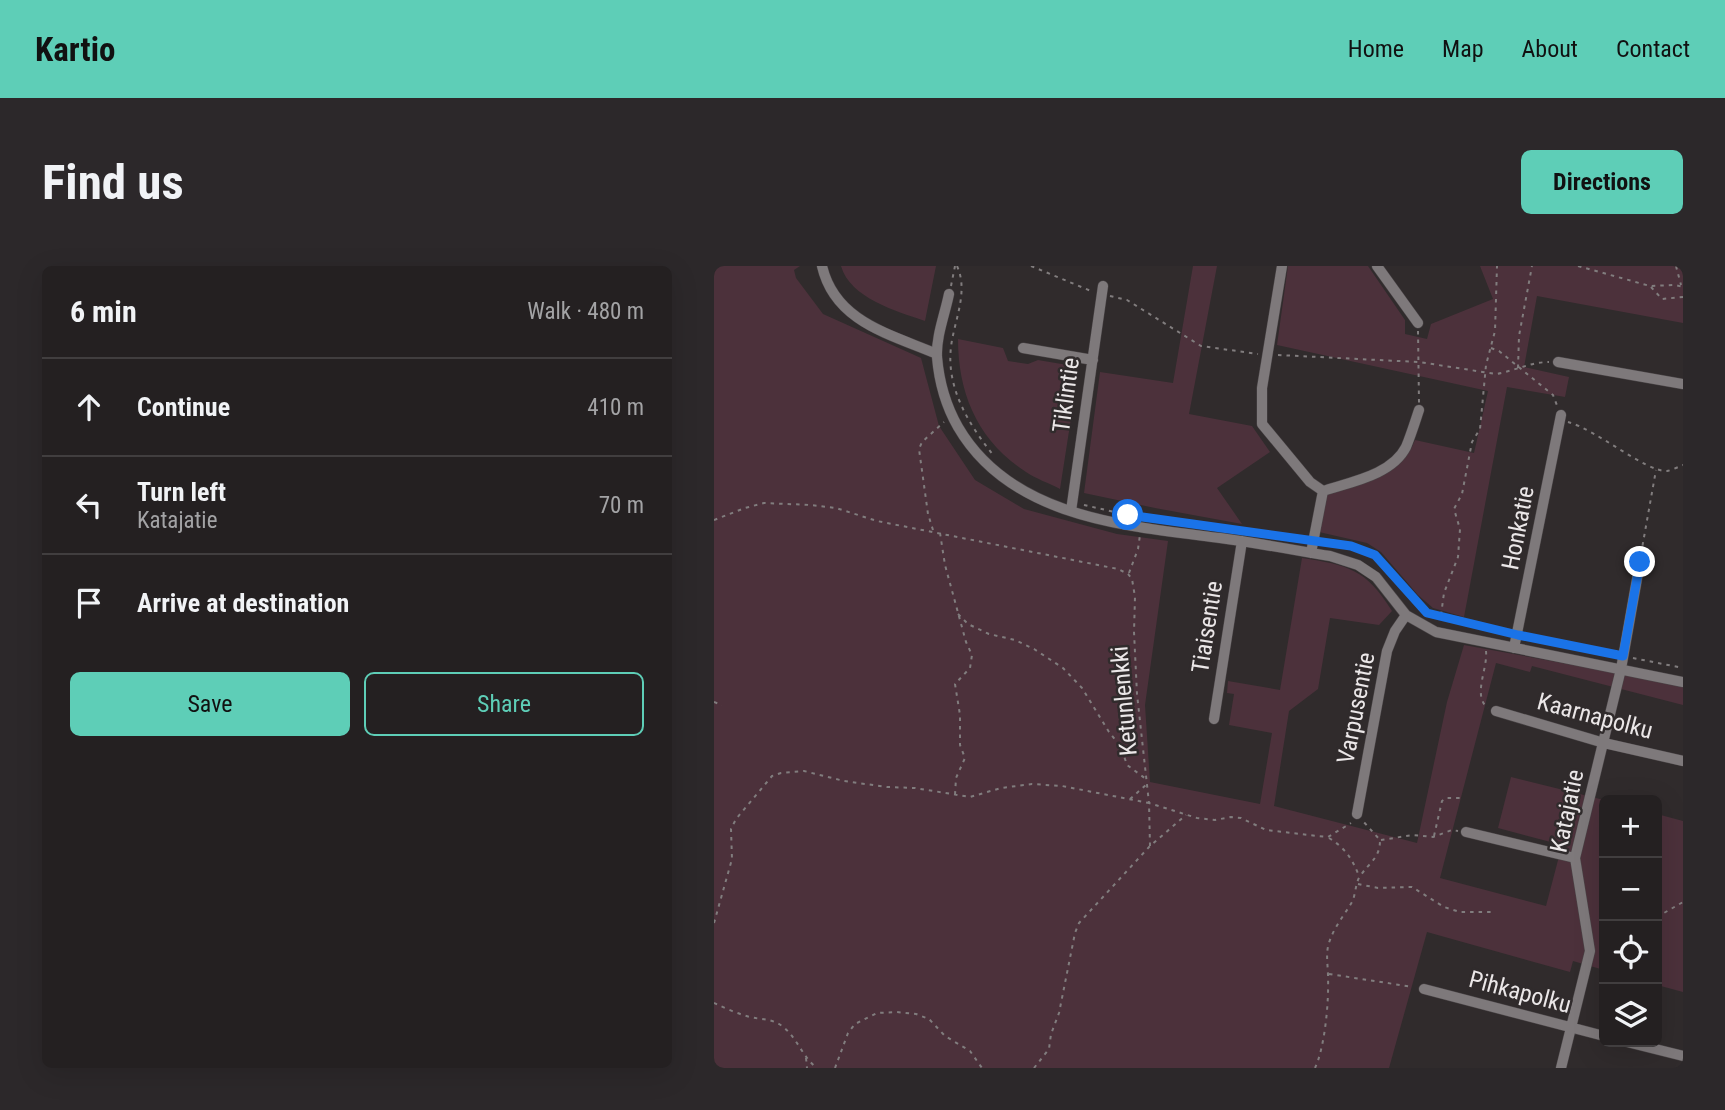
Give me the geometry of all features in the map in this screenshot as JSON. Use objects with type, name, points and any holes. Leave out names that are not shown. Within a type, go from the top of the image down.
[{"type":"street","points":[[822,266],[834,298],[851,314],[937,354]]},
{"type":"street","points":[[1282,266],[1261,397],[1262,424],[1310,482],[1323,491]]},
{"type":"street","points":[[1377,266],[1418,323]]},
{"type":"street","name":"Tiklintie","points":[[1072,506],[1103,290]]},
{"type":"street","points":[[949,294],[937,354],[941,382],[951,415],[965,439],[986,464],[1010,484],[1035,498],[1142,527],[1242,541],[1311,547],[1358,565],[1376,577],[1406,615],[1436,632],[1683,682]]},
{"type":"street","points":[[1023,348],[1093,360]]},
{"type":"street","points":[[1558,362],[1683,384]]},
{"type":"street","points":[[1323,491],[1363,478],[1391,465],[1405,449],[1419,410]]},
{"type":"street","name":"Honkatie","points":[[1514,648],[1561,417]]},
{"type":"street","points":[[1311,547],[1323,491]]},
{"type":"street","name":"Tiaisentie","points":[[1214,719],[1242,541]]},
{"type":"street","name":"Katajatie","points":[[1561,1068],[1590,951],[1575,859],[1621,670],[1640,562]]},
{"type":"street","name":"Varpusentie","points":[[1357,814],[1387,652],[1395,631],[1406,615]]},
{"type":"street","name":"Kaarnapolku","points":[[1496,710],[1604,743],[1683,761]]},
{"type":"street","points":[[1466,832],[1575,859]]},
{"type":"street","name":"Pihkapolku","points":[[1424,989],[1599,1035]]},
{"type":"street","points":[[1647,1047],[1683,1056]]},
{"type":"path","points":[[949,294],[956,266]]},
{"type":"path","points":[[956,266],[962,280],[951,348],[953,380],[970,423],[995,457]]},
{"type":"path","points":[[1031,266],[1127,300],[1201,346],[1246,354],[1419,362],[1496,374],[1538,362],[1558,362]]},
{"type":"path","points":[[1441,616],[1444,593],[1458,557],[1460,529],[1454,509],[1462,494],[1472,442],[1480,429],[1485,372],[1495,331],[1497,266]]},
{"type":"path","points":[[1518,369],[1519,336],[1532,266]]},
{"type":"path","points":[[1578,266],[1650,286],[1682,286],[1676,266]]},
{"type":"path","points":[[1650,286],[1662,299],[1683,297]]},
{"type":"path","points":[[1418,323],[1419,410]]},
{"type":"path","points":[[1490,348],[1499,351],[1553,395],[1561,417],[1591,430],[1648,467],[1668,471],[1683,465]]},
{"type":"path","points":[[933,531],[919,449],[922,442],[951,415]]},
{"type":"path","points":[[1640,562],[1656,469]]},
{"type":"path","points":[[714,520],[764,503],[836,508],[877,522],[940,532],[1118,569],[1128,574],[1138,549],[1142,527]]},
{"type":"path","points":[[1072,506],[1311,547],[1351,546],[1375,555],[1427,613],[1518,635],[1683,668]]},
{"type":"path","points":[[940,532],[944,565],[972,655],[972,664],[955,684],[960,715],[960,745],[965,758],[956,778],[955,795]]},
{"type":"path","name":"Ketunlenkki","points":[[1128,574],[1135,597],[1137,694],[1147,779],[1150,846]]},
{"type":"path","points":[[958,613],[968,624],[989,634],[1015,640],[1063,668],[1082,688],[1121,747],[1127,765],[1147,779]]},
{"type":"path","points":[[1486,642],[1487,662],[1480,697],[1486,708],[1496,710]]},
{"type":"path","points":[[714,702],[722,705]]},
{"type":"path","points":[[714,923],[732,859],[731,829],[736,819],[772,776],[804,771],[844,781],[970,797],[1001,788],[1032,784],[1062,786],[1149,803],[1197,818],[1241,818],[1274,832],[1328,837],[1351,856],[1359,877]]},
{"type":"path","points":[[1129,799],[1147,784]]},
{"type":"path","points":[[1433,837],[1441,801],[1446,798],[1461,798]]},
{"type":"path","points":[[1034,1068],[1049,1049],[1079,923],[1150,846],[1187,813]]},
{"type":"path","points":[[1315,1068],[1322,1045],[1329,941],[1353,899],[1359,877],[1376,859],[1380,850],[1380,840],[1357,814],[1349,826],[1328,837]]},
{"type":"path","points":[[1380,840],[1413,835],[1433,837],[1452,830],[1466,832]]},
{"type":"path","points":[[1357,884],[1378,888],[1412,887],[1460,912],[1495,912]]},
{"type":"path","points":[[1662,914],[1683,902]]},
{"type":"path","points":[[1328,974],[1424,989]]},
{"type":"path","points":[[714,1003],[780,1025],[792,1034],[806,1057],[817,1068]]},
{"type":"path","points":[[835,1068],[848,1033],[855,1024],[877,1013],[897,1012],[916,1014],[929,1019],[945,1036],[970,1051],[982,1068]]},
{"type":"path","points":[[806,1057],[807,1068]]},
{"type":"shaded area","points":[[714,266],[800,266],[794,270],[796,278],[823,314],[921,358],[939,426],[975,480],[1024,509],[1117,534],[1168,541],[1145,705],[1150,782],[1260,804],[1272,733],[1229,725],[1234,694],[1227,693],[1228,681],[1280,690],[1302,558],[1332,563],[1354,571],[1373,586],[1392,611],[1379,625],[1330,618],[1318,689],[1289,711],[1274,806],[1417,843],[1447,702],[1464,645],[1683,685],[1683,705],[1532,666],[1530,672],[1496,663],[1440,878],[1546,906],[1562,845],[1498,828],[1511,777],[1599,799],[1599,969],[1573,961],[1570,972],[1427,932],[1389,1068],[714,1068]]},
{"type":"shaded area","points":[[841,266],[936,266],[925,321],[888,308],[864,295],[846,277]]},
{"type":"shaded area","points":[[1193,266],[1217,266],[1189,414],[1252,426],[1270,452],[1217,488],[1242,524],[1084,493],[1100,372],[1173,383]]},
{"type":"shaded area","points":[[1288,266],[1368,266],[1405,320],[1405,334],[1427,339],[1431,324],[1493,299],[1480,266],[1683,266],[1683,323],[1537,296],[1524,367],[1569,377],[1565,397],[1507,387],[1464,617],[1433,608],[1418,595],[1381,552],[1367,543],[1319,532],[1327,494],[1379,478],[1400,463],[1415,440],[1474,453],[1488,391],[1277,345]]},
{"type":"shaded area","points":[[958,339],[1003,348],[1008,361],[1028,364],[1038,360],[1079,367],[1060,489],[1009,460],[983,431],[967,397],[962,379]]},
{"type":"shaded area","points":[[1662,815],[1683,821],[1683,992],[1662,986]]},
{"type":"route","points":[[1128,515],[1351,546],[1375,555],[1427,613],[1623,656],[1640,562]]}]
